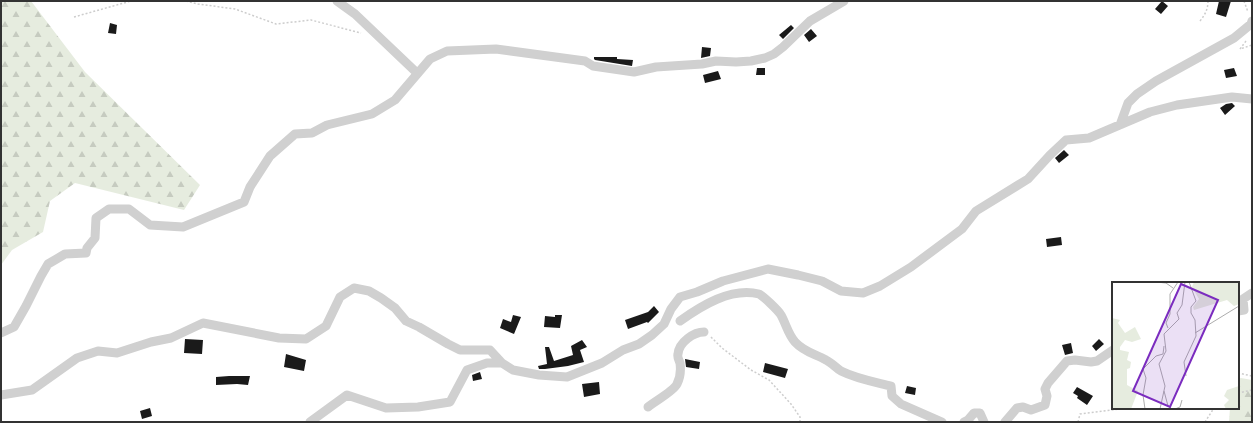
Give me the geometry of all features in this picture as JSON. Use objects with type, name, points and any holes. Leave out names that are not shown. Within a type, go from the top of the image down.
[{"type":"street","points":[[337,1],[355,14],[417,73]]},
{"type":"street","points":[[1,333],[14,327],[48,264],[65,254],[86,253],[87,248],[95,238],[96,218],[110,209],[129,209],[150,225],[183,227],[244,202],[250,187],[270,156],[295,134],[312,133],[327,125],[372,114],[395,100],[430,59],[447,52],[496,49],[585,61],[594,66],[634,72],[672,65],[702,64],[716,61],[751,61],[774,54],[810,21],[844,1]]},
{"type":"street","points":[[1120,125],[1128,103],[1137,94],[1156,81],[1234,38],[1251,24],[1252,21]]},
{"type":"street","points":[[1,395],[32,390],[77,358],[98,351],[117,353],[151,342],[170,338],[204,323],[280,338],[306,339],[326,326],[340,297],[354,288],[369,292],[381,298],[395,308],[406,321],[460,350],[490,350],[502,363],[513,370],[539,375],[566,377],[602,363],[623,350],[639,344],[664,324],[680,297],[697,292],[723,281],[768,269],[822,281],[841,291],[863,293],[880,286],[911,267],[962,229],[976,211],[1028,179],[1066,140],[1088,138],[1150,112],[1177,105],[1232,97],[1252,99]]},
{"type":"street","points":[[680,321],[695,310],[719,298],[745,292],[760,294],[781,315],[786,329],[795,342],[807,353],[826,360],[841,371],[869,381],[891,386],[892,396],[901,404],[942,422]]},
{"type":"street","points":[[1239,311],[1244,310],[1243,299],[1252,293]]},
{"type":"street","points":[[648,407],[655,400],[672,390],[677,385],[680,375],[678,354],[682,344],[696,332],[704,332]]},
{"type":"street","points":[[1005,422],[1017,408],[1023,407],[1031,410],[1045,405],[1047,402],[1047,396],[1045,389],[1048,383],[1067,361],[1097,361],[1112,351]]},
{"type":"street","points":[[310,422],[347,395],[386,408],[418,407],[450,402],[467,370],[487,363],[502,363]]},
{"type":"street","points":[[964,422],[968,420],[974,412],[980,414],[984,422]]},
{"type":"path","points":[[74,17],[132,1]]},
{"type":"path","points":[[186,1],[235,9],[276,24],[311,20],[364,33]]},
{"type":"path","points":[[1200,21],[1208,6],[1208,1]]},
{"type":"path","points":[[704,332],[751,370],[769,380],[791,404],[800,417],[800,422]]},
{"type":"path","points":[[1239,373],[1252,376]]},
{"type":"path","points":[[1239,393],[1252,390]]},
{"type":"path","points":[[1078,422],[1080,414],[1120,409]]},
{"type":"path","points":[[1205,422],[1213,409]]},
{"type":"green space","points":[[1,1],[31,1],[85,72],[200,185],[184,210],[75,183],[50,201],[43,232],[12,250],[1,265]]},
{"type":"green space","points":[[1239,379],[1252,380],[1252,422],[1229,422],[1230,409],[1239,409]]},
{"type":"building","points":[[1162,1],[1168,6],[1161,14],[1155,9]]},
{"type":"building","points":[[1219,1],[1231,1],[1226,17],[1216,14]]},
{"type":"building","points":[[110,23],[117,25],[116,34],[108,33]]},
{"type":"building","points":[[791,25],[794,28],[783,39],[779,35]]},
{"type":"building","points":[[811,29],[817,36],[809,42],[804,35]]},
{"type":"building","points":[[702,47],[711,48],[710,56],[701,58]]},
{"type":"building","points":[[594,57],[617,57],[617,59],[633,60],[632,66],[595,60]]},
{"type":"building","points":[[757,68],[765,68],[765,75],[756,75]]},
{"type":"building","points":[[1234,68],[1237,76],[1226,78],[1224,70]]},
{"type":"building","points":[[718,71],[721,79],[705,83],[703,75]]},
{"type":"building","points":[[1232,103],[1235,106],[1225,115],[1220,108],[1226,104]]},
{"type":"building","points":[[1064,150],[1069,155],[1059,163],[1055,158]]},
{"type":"building","points":[[1061,237],[1062,245],[1047,247],[1046,239]]},
{"type":"building","points":[[654,306],[659,312],[648,323],[647,322],[628,329],[625,320],[648,312]]},
{"type":"building","points":[[513,315],[521,317],[514,334],[500,328],[503,319],[511,322]]},
{"type":"building","points":[[555,315],[562,315],[560,328],[544,327],[545,316],[555,317]]},
{"type":"building","points":[[185,339],[203,340],[202,354],[184,353]]},
{"type":"building","points":[[1099,339],[1104,344],[1096,351],[1092,346]]},
{"type":"building","points":[[582,340],[587,347],[580,350],[584,362],[568,366],[539,369],[538,366],[547,364],[545,347],[549,347],[554,361],[573,355],[571,346]]},
{"type":"building","points":[[1071,343],[1073,353],[1065,355],[1062,345]]},
{"type":"building","points":[[286,354],[306,360],[304,371],[284,367]]},
{"type":"building","points":[[685,359],[700,362],[699,369],[686,367]]},
{"type":"building","points":[[765,363],[788,369],[785,378],[763,372]]},
{"type":"building","points":[[480,372],[482,379],[473,381],[472,375]]},
{"type":"building","points":[[250,376],[248,385],[216,385],[216,377]]},
{"type":"building","points":[[599,382],[600,394],[584,397],[582,384]]},
{"type":"building","points":[[907,386],[916,388],[915,395],[905,393]]},
{"type":"building","points":[[1077,387],[1093,396],[1087,405],[1073,393]]},
{"type":"building","points":[[150,408],[152,416],[142,419],[140,411]]}]
